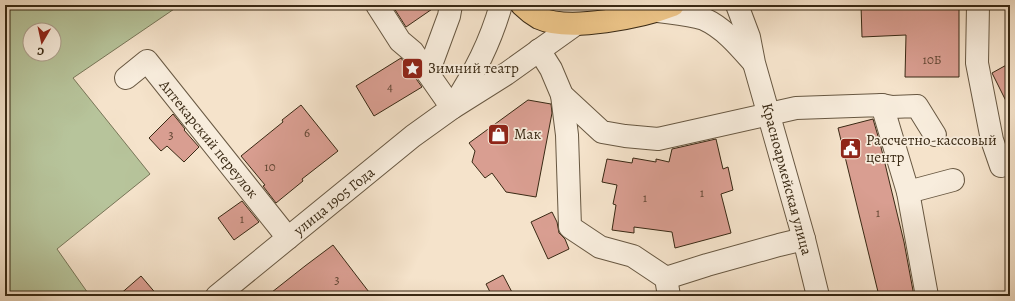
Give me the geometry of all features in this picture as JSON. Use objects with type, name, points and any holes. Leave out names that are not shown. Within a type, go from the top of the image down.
[{"type":"main road","points":[[522,5],[529,12],[540,18],[559,23],[576,24],[612,20],[665,8]]},
{"type":"street","points":[[377,5],[400,41],[413,52],[452,108],[479,64],[492,33],[501,5]]},
{"type":"street","points":[[428,74],[449,16],[451,5]]},
{"type":"street","name":"Красноармейская улица","points":[[737,5],[749,37],[754,64],[804,239],[818,296]]},
{"type":"street","points":[[978,5],[977,63],[992,140],[1001,166]]},
{"type":"street","points":[[665,8],[705,20],[737,43],[754,64]]},
{"type":"street","name":"улица 1905 Года","points":[[220,295],[413,136],[452,108],[506,74],[576,24]]},
{"type":"street","points":[[539,50],[551,69],[562,95],[567,135],[570,227],[600,247],[633,256],[668,287],[707,265],[779,244],[804,239]]},
{"type":"street","name":"Аптекарский переулок","points":[[126,78],[147,61],[288,238]]},
{"type":"street","points":[[562,95],[602,132],[625,136],[658,139],[796,108],[882,105],[892,107],[917,106],[935,135]]},
{"type":"street","points":[[882,105],[908,192],[927,296]]},
{"type":"street","points":[[908,192],[953,180]]},
{"type":"green space","points":[[5,5],[180,5],[73,78],[150,174],[57,249],[90,296],[5,296]]},
{"type":"green space","points":[[548,5],[602,5],[569,8]]},
{"type":"building","points":[[392,5],[438,5],[406,27]]},
{"type":"building","points":[[861,5],[959,5],[959,77],[905,77],[906,35],[862,37]]},
{"type":"building","points":[[401,58],[422,87],[374,116],[356,86]]},
{"type":"building","points":[[1010,63],[1010,109],[992,73]]},
{"type":"building","points":[[528,100],[551,104],[552,113],[536,197],[506,192],[492,173],[485,178],[472,162],[475,151],[469,143]]},
{"type":"building","points":[[301,105],[338,151],[302,179],[303,181],[276,203],[263,186],[265,185],[241,156],[283,122],[282,120]]},
{"type":"building","points":[[173,114],[185,129],[184,130],[199,147],[184,162],[167,146],[161,151],[149,138]]},
{"type":"building","points":[[873,119],[904,242],[914,296],[879,296],[838,128]]},
{"type":"building","points":[[716,139],[723,169],[728,167],[733,190],[721,194],[731,233],[675,248],[672,232],[634,227],[634,233],[612,230],[616,205],[613,204],[617,185],[602,182],[607,159],[632,163],[633,158],[656,162],[656,159],[669,162],[672,149]]},
{"type":"building","points":[[242,201],[259,222],[234,240],[218,218]]},
{"type":"building","points":[[552,212],[557,222],[559,233],[565,239],[569,249],[548,259],[531,222]]},
{"type":"building","points":[[333,245],[372,296],[267,296],[305,266]]},
{"type":"building","points":[[503,275],[514,296],[492,296],[486,284]]},
{"type":"building","points":[[141,276],[158,296],[118,296]]},
{"type":"place","name":"Зимний театр","points":[[413,68]]},
{"type":"place","name":"Мак","points":[[498,134]]},
{"type":"place","name":"Рассчетно-кассовый центр","points":[[851,149]]}]
